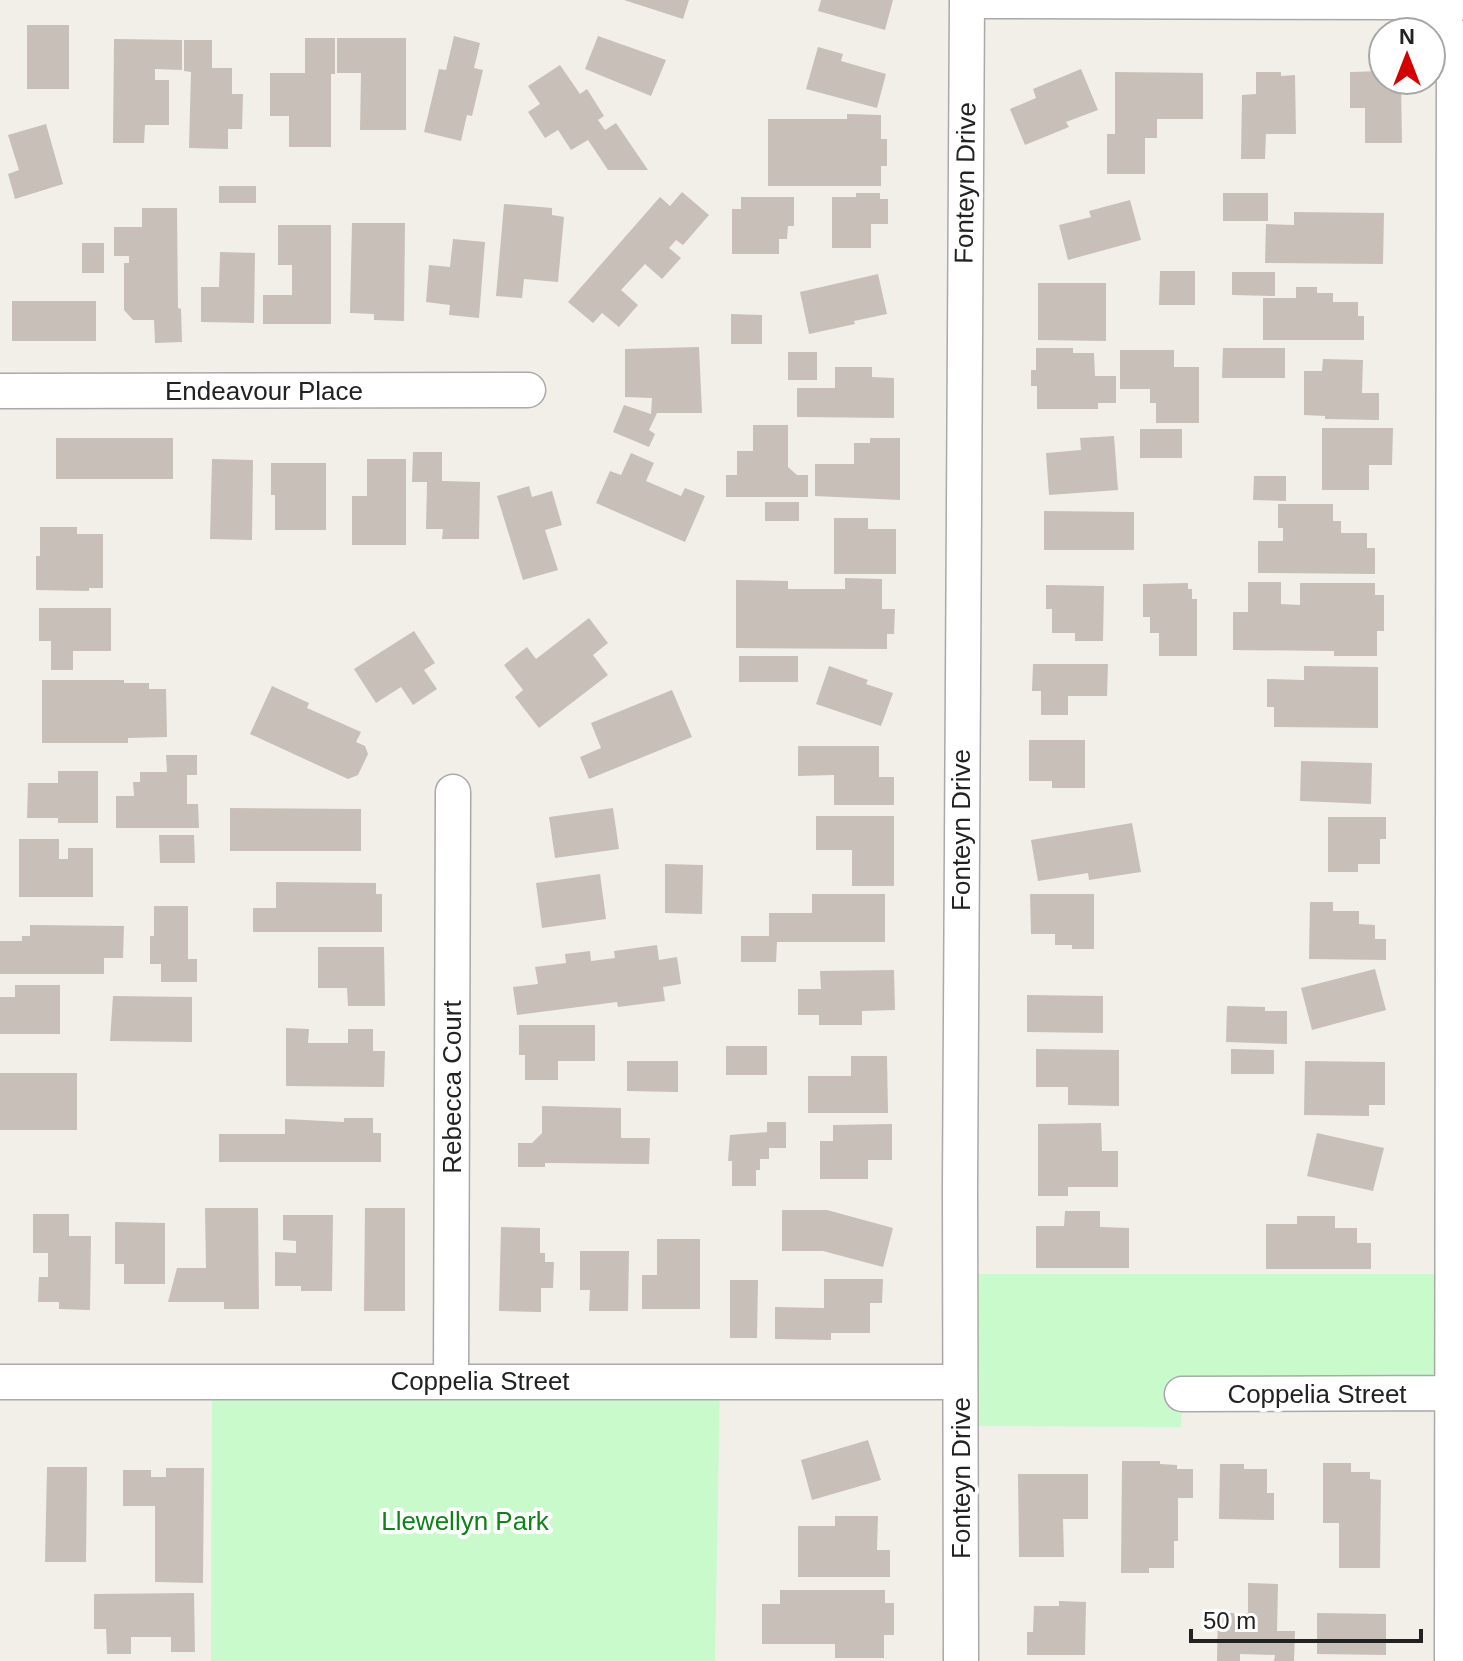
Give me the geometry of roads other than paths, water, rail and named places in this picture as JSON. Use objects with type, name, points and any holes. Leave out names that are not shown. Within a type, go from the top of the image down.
[{"type":"street","points":[[967,0],[1399,2],[1449,9],[1454,51],[1459,390],[1452,1661]]},
{"type":"street","name":"Fonteyn Drive","points":[[961,1661],[963,432],[967,0]]},
{"type":"street","name":"Endeavour Place","points":[[0,391],[528,390]]},
{"type":"street","name":"Rebecca Court","points":[[451,1381],[453,792]]},
{"type":"street","name":"Coppelia Street","points":[[0,1382],[960,1382]]},
{"type":"street","name":"Coppelia Street","points":[[1182,1394],[1453,1393]]},
{"type":"park label","name":"Llewellyn Park","points":[[465,1521]]}]
